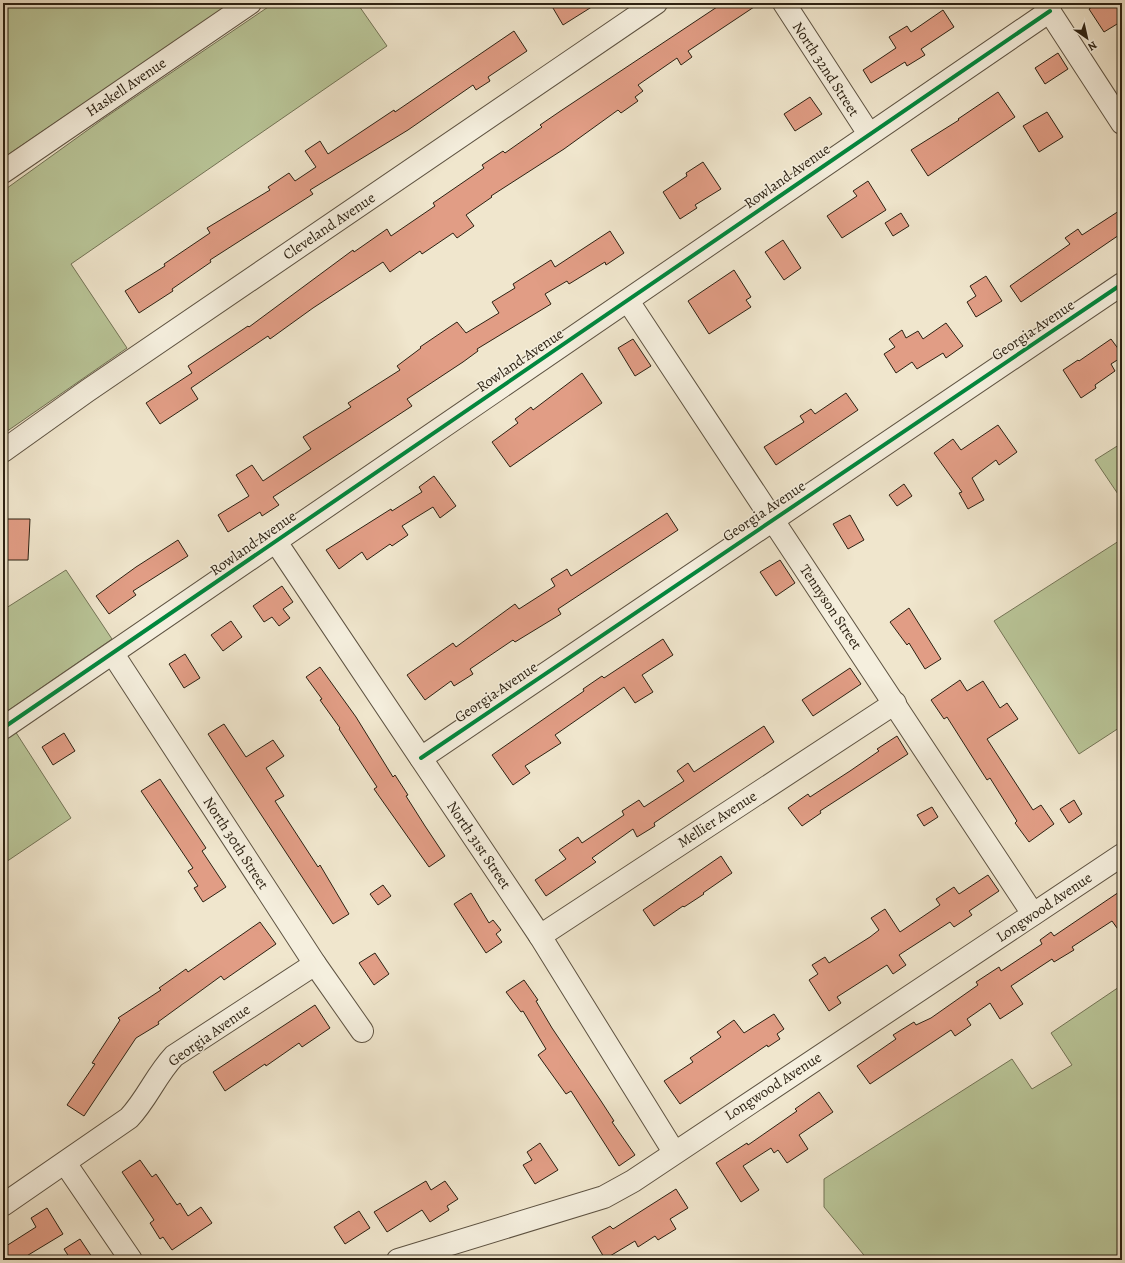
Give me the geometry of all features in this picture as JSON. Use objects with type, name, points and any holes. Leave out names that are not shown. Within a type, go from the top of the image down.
[{"type":"street","name":"Haskell Avenue","points":[[3,172],[250,3]]},
{"type":"street","name":"Cleveland Avenue","points":[[3,451],[94,386],[656,3]]},
{"type":"street","name":"North 32nd Street","points":[[784,3],[869,134]]},
{"type":"street","name":"Rowland Avenue","points":[[3,728],[628,301],[869,134],[1047,7]]},
{"type":"street","points":[[1047,7],[1122,123]]},
{"type":"street","name":"Georgia Avenue","points":[[421,758],[1122,284]]},
{"type":"street","name":"Tennyson Street","points":[[628,301],[1033,914]]},
{"type":"street","name":"North 31st Street","points":[[276,542],[540,936],[674,1152]]},
{"type":"street","name":"North 30th Street","points":[[113,654],[315,964],[362,1031]]},
{"type":"street","name":"Mellier Avenue","points":[[540,936],[895,703]]},
{"type":"street","name":"Longwood Avenue","points":[[400,1260],[604,1197],[633,1180],[1122,855]]},
{"type":"street","name":"Georgia Avenue","points":[[3,1205],[129,1118],[137,1109],[161,1070],[174,1056],[315,964]]},
{"type":"street","points":[[64,1163],[131,1260]]},
{"type":"green space","points":[[3,3],[232,3],[6,156],[3,156]]},
{"type":"green space","points":[[274,3],[357,3],[387,46],[71,264],[127,348],[3,434],[3,191],[103,119]]},
{"type":"green space","points":[[1122,443],[1122,500],[1095,460]]},
{"type":"green space","points":[[1122,539],[1122,726],[1079,754],[994,621]]},
{"type":"green space","points":[[66,570],[112,639],[3,714],[3,610]]},
{"type":"green space","points":[[15,731],[71,818],[3,864],[3,739]]},
{"type":"green space","points":[[1122,985],[1122,1260],[868,1260],[824,1207],[824,1179],[1012,1059],[1032,1089],[1072,1065],[1051,1033]]},
{"type":"building","points":[[550,3],[598,3],[563,25]]},
{"type":"building","points":[[723,3],[760,3],[688,51],[692,57],[681,65],[677,58],[638,85],[643,91],[635,97],[638,101],[621,113],[618,110],[564,149],[491,196],[492,197],[466,215],[474,226],[457,238],[453,233],[422,254],[420,251],[390,272],[383,262],[313,308],[270,339],[268,336],[191,388],[198,399],[160,424],[146,403],[192,373],[188,366],[248,326],[249,327],[353,250],[354,252],[387,229],[391,236],[435,206],[433,203],[484,168],[482,165],[503,151],[505,153],[542,127],[540,125]]},
{"type":"building","points":[[1098,3],[1122,3],[1122,21],[1104,32],[1089,9]]},
{"type":"building","points":[[943,10],[954,27],[921,49],[925,55],[907,66],[905,62],[871,83],[863,70],[896,48],[889,37],[907,26],[911,32]]},
{"type":"building","points":[[514,31],[527,51],[488,77],[490,81],[476,90],[473,85],[408,130],[310,190],[313,194],[210,260],[211,262],[172,289],[173,291],[139,313],[125,291],[165,266],[164,264],[210,233],[207,228],[270,190],[268,187],[289,173],[295,181],[316,167],[305,151],[320,141],[328,154],[394,110],[395,112]]},
{"type":"building","points":[[1058,53],[1068,69],[1045,84],[1035,68]]},
{"type":"building","points":[[998,92],[1015,117],[928,176],[911,150],[959,120],[958,119]]},
{"type":"building","points":[[810,97],[822,114],[795,131],[784,114]]},
{"type":"building","points":[[1047,112],[1063,137],[1039,152],[1023,126]]},
{"type":"building","points":[[703,162],[721,189],[695,205],[697,208],[680,219],[663,192],[687,176],[686,173]]},
{"type":"building","points":[[868,181],[886,210],[842,238],[827,216],[857,196],[853,191]]},
{"type":"building","points":[[1122,209],[1122,233],[1021,302],[1010,286],[1070,244],[1065,238],[1078,229],[1082,235]]},
{"type":"building","points":[[901,213],[909,226],[893,236],[885,223]]},
{"type":"building","points":[[610,231],[624,253],[606,265],[605,262],[569,284],[567,281],[545,294],[551,304],[477,349],[478,351],[463,362],[407,399],[412,406],[273,497],[279,505],[262,516],[260,512],[228,532],[218,515],[249,496],[236,475],[252,465],[263,481],[311,449],[303,437],[351,407],[348,403],[400,370],[397,366],[421,348],[420,347],[457,322],[466,333],[499,313],[492,302],[515,288],[513,284],[551,260],[555,267]]},
{"type":"building","points":[[783,240],[801,268],[784,280],[765,252]]},
{"type":"building","points":[[734,270],[751,297],[746,300],[751,307],[709,334],[688,301]]},
{"type":"building","points":[[986,276],[1002,301],[976,317],[967,302],[976,296],[970,286]]},
{"type":"building","points":[[946,323],[963,346],[946,358],[943,353],[917,369],[912,362],[896,373],[884,354],[895,347],[889,339],[902,330],[906,338],[918,331],[923,339]]},
{"type":"building","points":[[633,339],[651,366],[635,376],[618,348]]},
{"type":"building","points":[[1111,339],[1122,354],[1122,357],[1111,364],[1115,371],[1095,385],[1096,388],[1081,398],[1063,370]]},
{"type":"building","points":[[582,373],[602,403],[510,467],[492,442],[518,423],[515,419],[531,407],[533,410]]},
{"type":"building","points":[[846,393],[858,410],[776,465],[764,447],[804,422],[800,416],[811,409],[815,414]]},
{"type":"building","points":[[998,425],[1017,452],[999,465],[996,460],[972,478],[984,500],[968,509],[959,493],[962,492],[934,453],[953,439],[961,450]]},
{"type":"building","points":[[434,476],[456,506],[440,518],[433,507],[402,526],[408,535],[392,546],[390,544],[367,560],[362,552],[339,569],[326,550],[391,509],[392,511],[422,492],[419,487]]},
{"type":"building","points":[[904,484],[912,496],[897,506],[889,495]]},
{"type":"building","points":[[667,513],[678,530],[558,609],[561,614],[515,642],[513,640],[470,669],[473,674],[454,686],[451,681],[425,700],[407,675],[453,643],[456,647],[515,604],[519,609],[555,586],[551,579],[567,569],[571,576]]},
{"type":"building","points":[[850,515],[864,540],[848,549],[833,524]]},
{"type":"building","points":[[7,519],[30,519],[28,560],[5,560]]},
{"type":"building","points":[[178,540],[188,556],[133,591],[136,595],[109,614],[96,596],[136,567]]},
{"type":"building","points":[[780,560],[795,583],[776,596],[760,572]]},
{"type":"building","points":[[282,586],[293,602],[283,609],[290,618],[279,626],[272,617],[264,622],[253,606]]},
{"type":"building","points":[[909,608],[941,659],[925,669],[909,643],[907,645],[890,622]]},
{"type":"building","points":[[231,621],[242,637],[223,651],[211,635]]},
{"type":"building","points":[[663,639],[673,655],[642,675],[653,692],[635,703],[624,687],[555,735],[561,743],[525,766],[530,773],[513,785],[492,755],[584,691],[583,689],[602,676],[604,678]]},
{"type":"building","points":[[185,654],[200,678],[184,688],[169,664]]},
{"type":"building","points":[[320,667],[356,717],[393,777],[395,775],[408,795],[406,796],[445,856],[429,867],[374,789],[377,787],[339,729],[340,728],[320,700],[322,699],[306,677]]},
{"type":"building","points":[[850,668],[861,684],[813,716],[802,700]]},
{"type":"building","points":[[960,680],[967,691],[983,681],[1000,708],[1007,703],[1018,719],[987,739],[1033,810],[1041,805],[1054,824],[1029,842],[1015,823],[1017,821],[990,778],[987,780],[947,717],[944,719],[931,700]]},
{"type":"building","points":[[224,724],[246,757],[273,740],[284,756],[266,768],[284,796],[275,801],[318,867],[320,865],[349,914],[333,924],[208,734]]},
{"type":"building","points":[[764,726],[774,742],[654,823],[655,826],[637,837],[633,829],[592,858],[596,862],[546,896],[535,880],[566,859],[559,850],[578,837],[582,843],[624,815],[622,811],[639,800],[644,807],[684,781],[677,771],[688,763],[694,772]]},
{"type":"building","points":[[64,733],[75,751],[53,765],[42,747]]},
{"type":"building","points":[[897,736],[908,754],[820,811],[821,813],[802,826],[788,808],[808,794],[810,797],[850,771],[879,751],[877,749]]},
{"type":"building","points":[[160,779],[206,848],[202,851],[226,887],[203,902],[194,888],[198,886],[188,871],[193,868],[141,791]]},
{"type":"building","points":[[1074,800],[1082,814],[1069,823],[1060,809]]},
{"type":"building","points":[[932,807],[938,817],[924,826],[917,815]]},
{"type":"building","points":[[721,856],[732,873],[703,893],[704,894],[684,907],[683,906],[654,926],[643,910]]},
{"type":"building","points":[[988,875],[999,891],[969,911],[972,915],[954,927],[950,922],[899,955],[906,965],[893,974],[887,965],[837,997],[841,1003],[829,1011],[809,980],[818,974],[812,965],[825,957],[829,963],[870,937],[879,930],[871,918],[885,909],[900,932],[940,905],[936,899],[954,887],[959,894]]},
{"type":"building","points":[[383,885],[391,896],[378,905],[370,894]]},
{"type":"building","points":[[1122,890],[1122,935],[1112,921],[1072,947],[1074,950],[1054,962],[1052,959],[1011,986],[1023,1004],[1000,1019],[990,1003],[967,1019],[971,1025],[955,1036],[951,1030],[870,1084],[857,1066],[896,1039],[893,1035],[914,1022],[916,1025],[931,1018],[978,985],[976,982],[999,967],[1001,971],[1042,944],[1040,940],[1051,932],[1054,936]]},
{"type":"building","points":[[471,893],[489,923],[493,920],[501,930],[496,934],[502,942],[486,953],[454,904]]},
{"type":"building","points":[[260,922],[276,944],[224,980],[221,976],[158,1022],[159,1024],[136,1038],[84,1116],[67,1105],[95,1064],[92,1063],[120,1020],[118,1018],[161,990],[159,988],[186,969],[188,972]]},
{"type":"building","points":[[375,953],[389,974],[374,985],[359,963]]},
{"type":"building","points":[[524,980],[538,1000],[536,1001],[552,1028],[635,1155],[619,1166],[571,1091],[566,1094],[538,1055],[546,1049],[523,1011],[521,1012],[506,992]]},
{"type":"building","points":[[315,1005],[330,1028],[302,1047],[299,1043],[266,1066],[265,1064],[225,1091],[213,1072]]},
{"type":"building","points":[[774,1014],[784,1029],[777,1034],[780,1039],[768,1047],[767,1045],[680,1104],[664,1081],[693,1062],[690,1058],[721,1037],[717,1032],[734,1020],[744,1033]]},
{"type":"building","points":[[819,1092],[833,1112],[799,1135],[808,1149],[787,1163],[778,1150],[774,1153],[771,1148],[743,1166],[759,1190],[741,1202],[716,1163],[747,1143],[748,1145],[797,1111],[795,1109]]},
{"type":"building","points":[[540,1143],[558,1170],[535,1184],[523,1165],[532,1160],[527,1152]]},
{"type":"building","points":[[140,1160],[152,1177],[156,1174],[177,1205],[180,1203],[188,1216],[201,1207],[212,1223],[172,1250],[163,1237],[160,1239],[150,1223],[154,1220],[122,1172]]},
{"type":"building","points":[[426,1181],[431,1190],[445,1181],[458,1199],[447,1206],[449,1210],[430,1222],[422,1210],[387,1232],[374,1212]]},
{"type":"building","points":[[676,1189],[688,1208],[670,1219],[676,1229],[658,1240],[655,1236],[638,1247],[635,1241],[605,1259],[592,1237],[610,1226],[613,1229]]},
{"type":"building","points":[[47,1208],[63,1234],[20,1260],[3,1260],[3,1248],[36,1227],[31,1218]]},
{"type":"building","points":[[359,1211],[370,1228],[345,1244],[334,1227]]},
{"type":"building","points":[[80,1239],[94,1260],[71,1260],[64,1249]]},
{"type":"cycle path","points":[[3,728],[1050,11]]},
{"type":"cycle path","points":[[421,758],[1122,284]]}]
